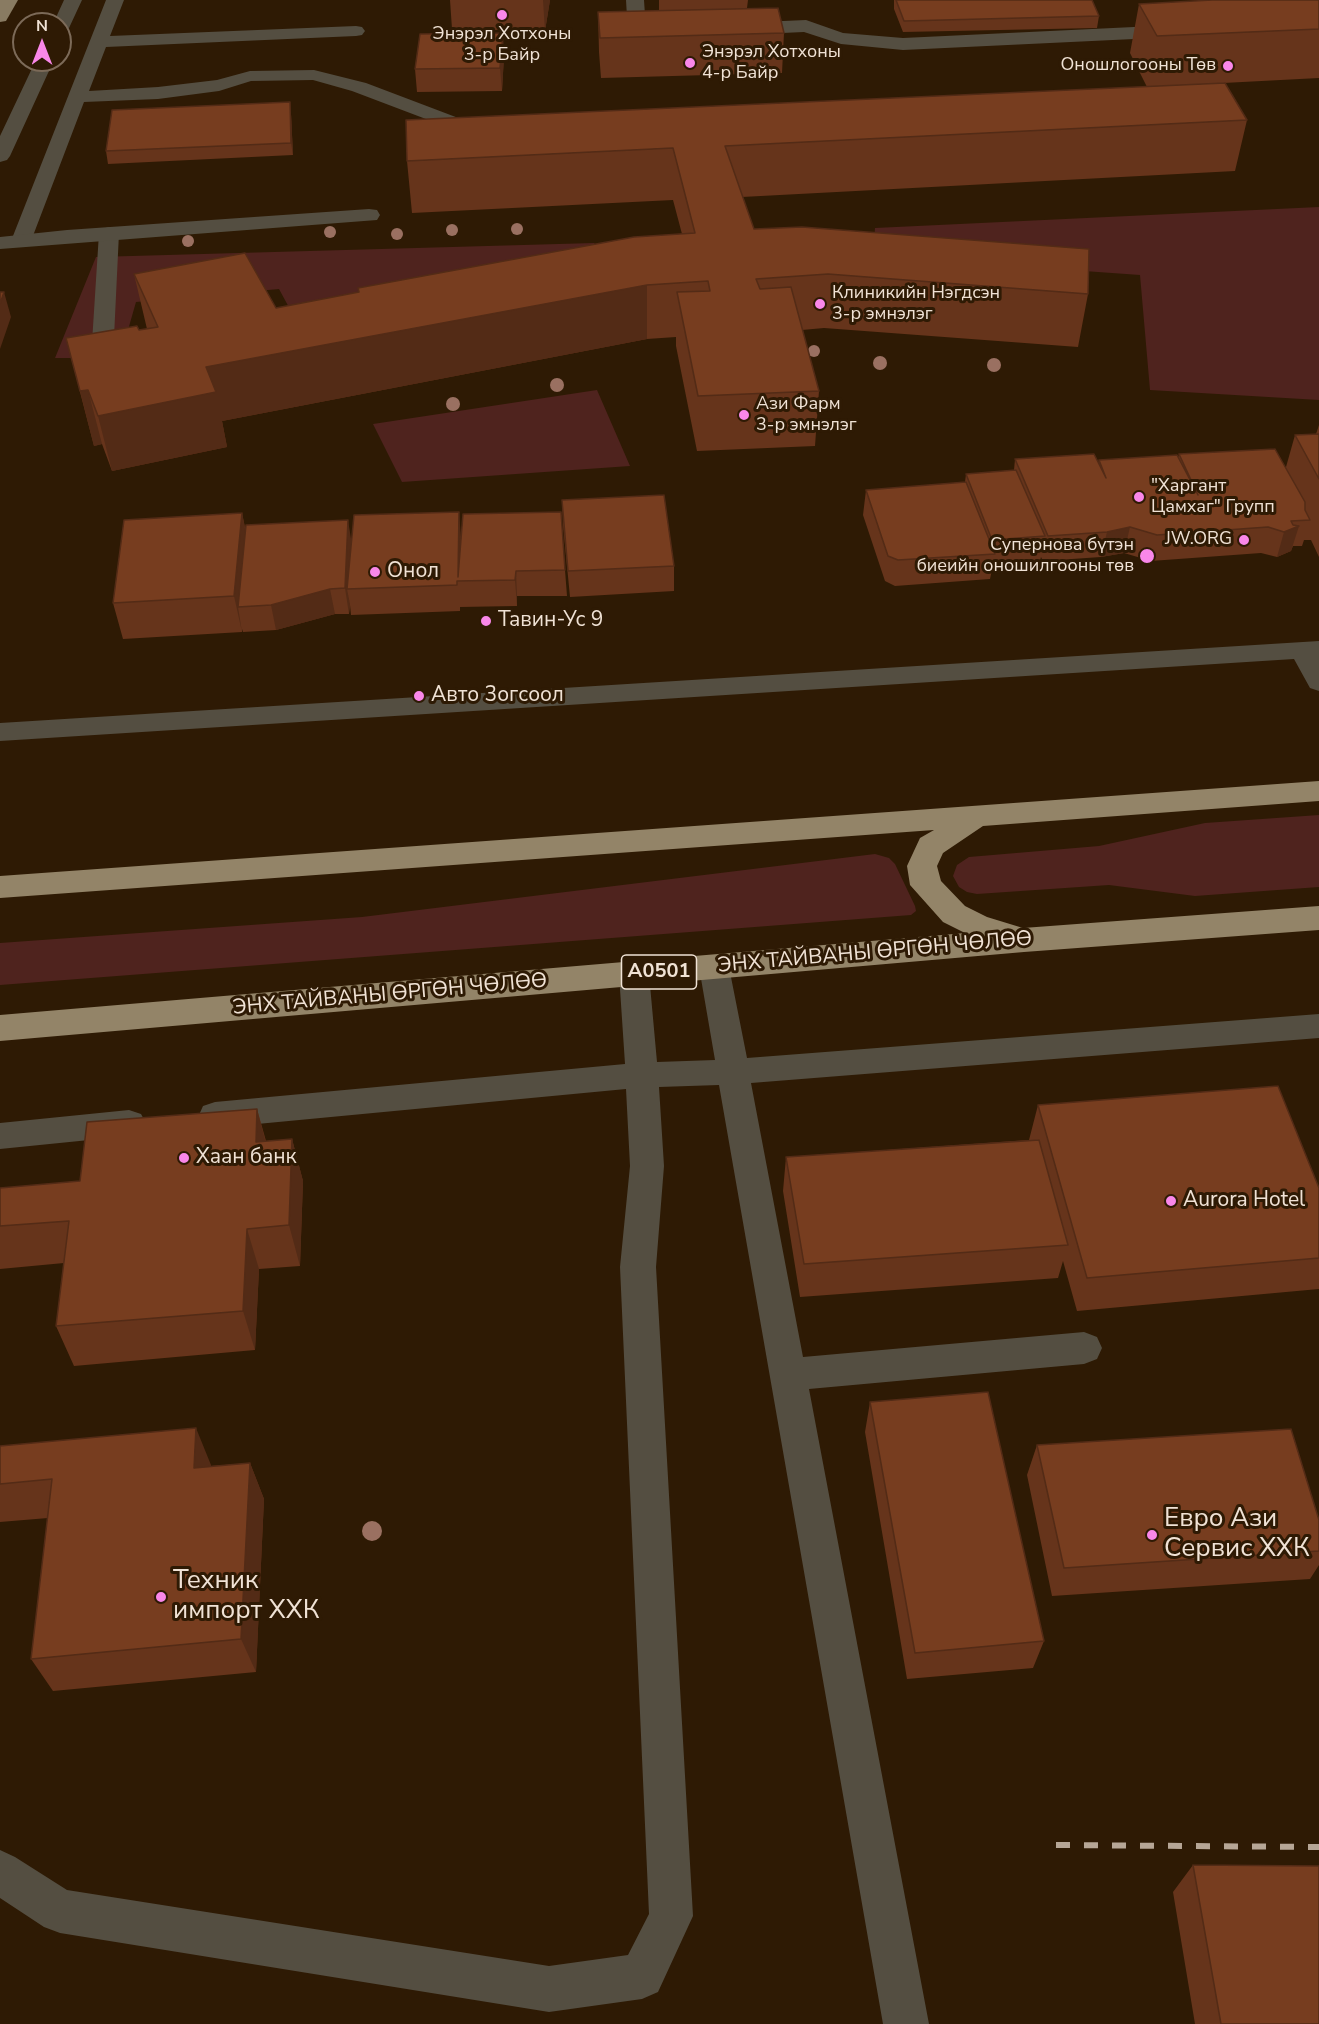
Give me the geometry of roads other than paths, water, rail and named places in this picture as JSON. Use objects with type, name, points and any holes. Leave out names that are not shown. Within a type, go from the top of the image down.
[{"type":"highway","points":[[0,887],[975,818],[1319,791]]},
{"type":"highway","points":[[975,818],[931,846],[922,866],[926,885],[954,914],[976,925],[1024,940]]},
{"type":"highway","name":"ЭНХ ТАЙВАНЫ ӨРГӨН ЧӨЛӨӨ","points":[[0,1028],[1024,940],[1319,918]]},
{"type":"main road","points":[[0,17],[9,0]]},
{"type":"street","points":[[635,0],[636,17],[645,25],[660,29],[692,31]]},
{"type":"street","points":[[715,30],[806,26],[842,38],[903,44],[1188,31]]},
{"type":"street","points":[[10,242],[369,215]]},
{"type":"lane","points":[[10,242],[77,98],[115,0]]},
{"type":"lane","points":[[98,42],[356,31]]},
{"type":"lane","points":[[0,156],[39,72]]},
{"type":"lane","points":[[77,98],[158,93],[219,85],[259,75],[314,75],[359,87],[469,130],[502,139]]},
{"type":"lane","points":[[102,358],[109,233]]},
{"type":"lane","points":[[0,732],[1311,650],[1319,682]]},
{"type":"lane","points":[[714,967],[906,2024]]},
{"type":"lane","points":[[0,1872],[60,1911],[71,1913],[549,1989],[642,1976],[671,1916],[638,1267],[646,1166],[634,974]]},
{"type":"lane","points":[[188,1118],[642,1075],[733,1072],[1319,1026]]},
{"type":"lane","points":[[0,1136],[153,1121]]},
{"type":"lane","points":[[788,1375],[1084,1348]]},
{"type":"railway","points":[[1056,1845],[1319,1847]]},
{"type":"place","name":"Энэрэл Хотхоны 3-р Байр","points":[[502,15]]},
{"type":"place","name":"Энэрэл Хотхоны 4-р Байр","points":[[690,63]]},
{"type":"place","name":"Оношлогооны Төв","points":[[1228,66]]},
{"type":"place","name":"Клиникийн Нэгдсэн 3-р эмнэлэг","points":[[820,304]]},
{"type":"place","name":"Ази Фарм 3-р эмнэлэг","points":[[744,415]]},
{"type":"place","name":"\"Харгант Цамхаг\" Групп","points":[[1139,497]]},
{"type":"place","name":"JW.ORG","points":[[1244,540]]},
{"type":"place","name":"Супернова бүтэн биеийн оношилгооны төв","points":[[1147,556]]},
{"type":"place","name":"Онол","points":[[375,572]]},
{"type":"place","name":"Тавин-Ус 9","points":[[486,621]]},
{"type":"place","name":"Авто 3огсоол","points":[[419,696]]},
{"type":"place","name":"Хаан банк","points":[[184,1158]]},
{"type":"place","name":"Aurora Hotel","points":[[1171,1201]]},
{"type":"place","name":"Евро Ази Сервис ХХК","points":[[1152,1535]]},
{"type":"place","name":"Техник импорт ХХК","points":[[161,1597]]}]
